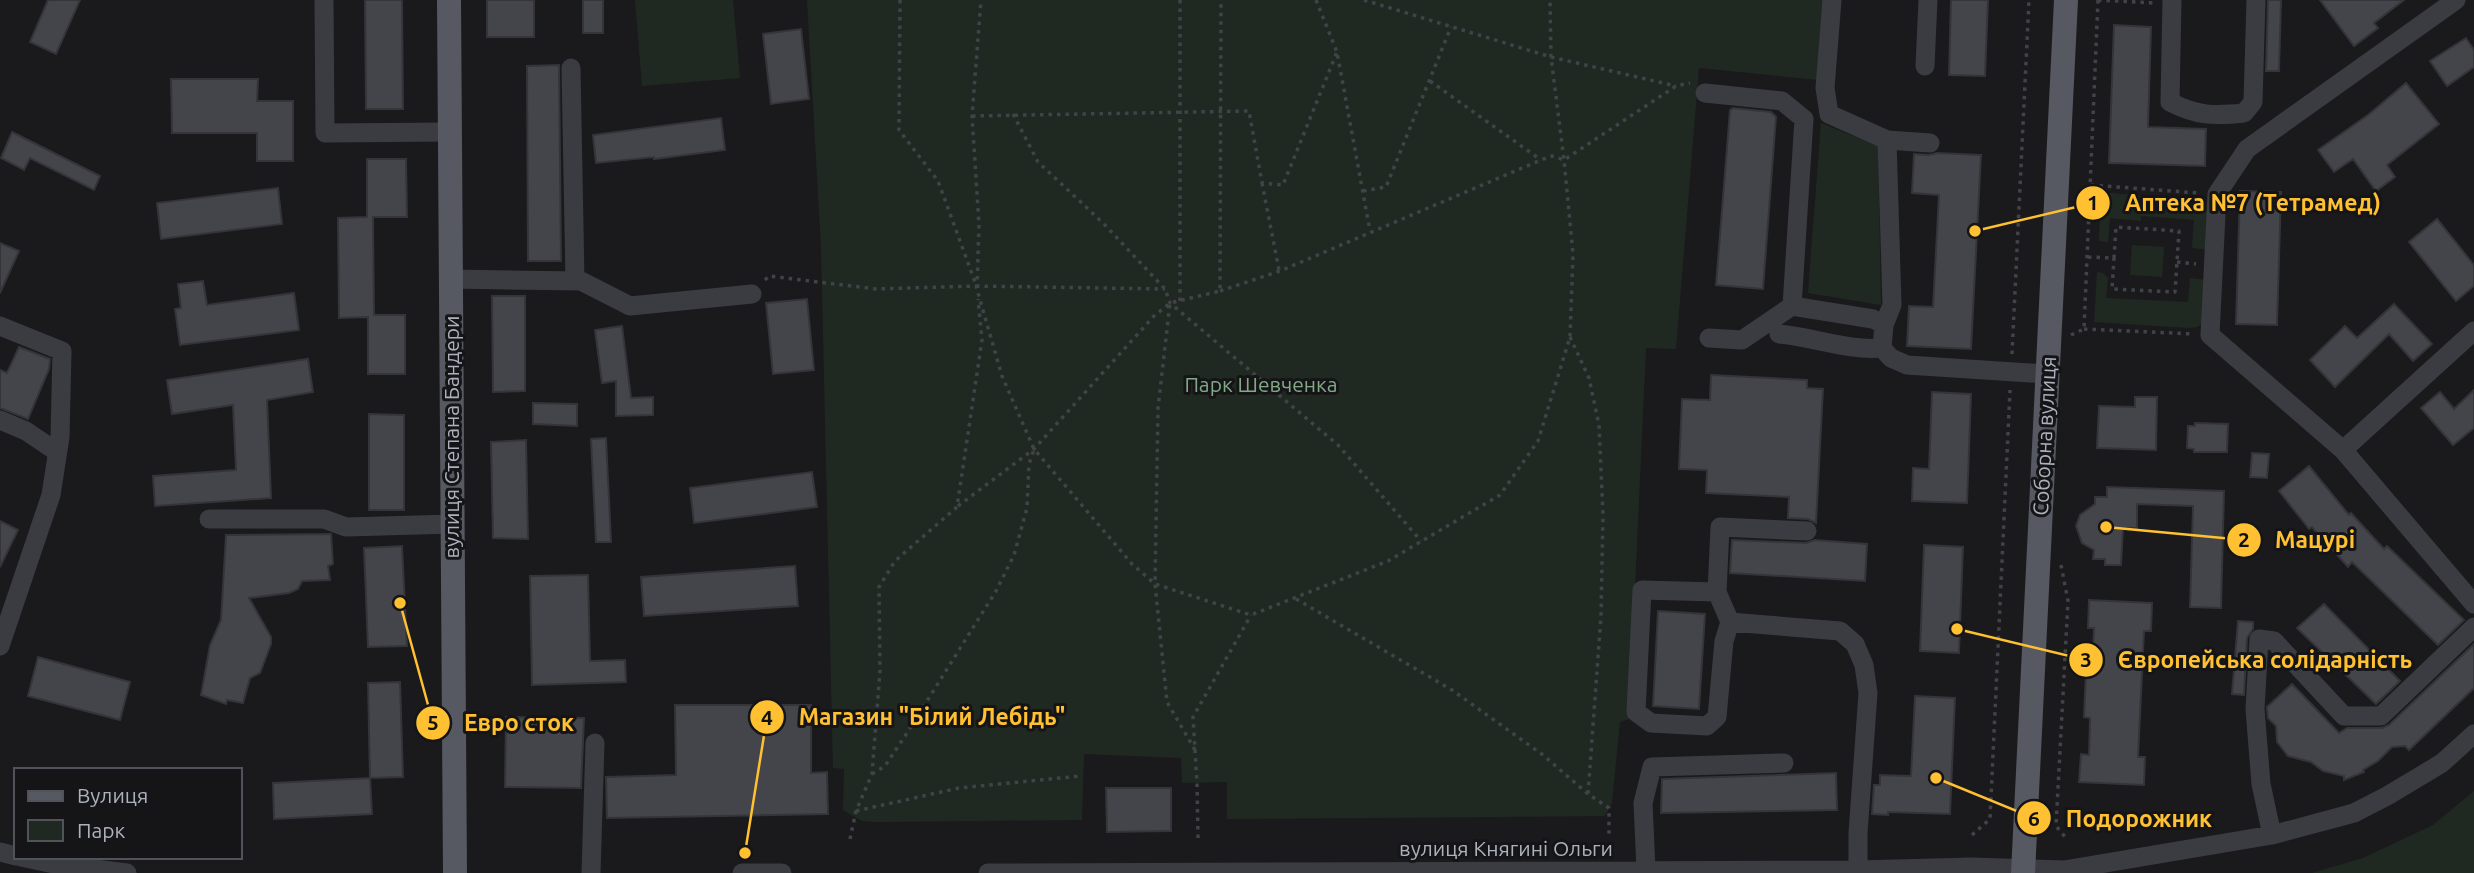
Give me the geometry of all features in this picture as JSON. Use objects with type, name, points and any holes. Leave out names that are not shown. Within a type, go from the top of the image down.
[{"type":"main road","name":"вулиця Степана Бандери","points":[[449,0],[455,873]]},
{"type":"main road","name":"Соборна вулиця","points":[[2023,871],[2066,0]]},
{"type":"street","points":[[324,0],[325,134],[449,132]]},
{"type":"street","points":[[1829,114],[1825,88],[1832,0]]},
{"type":"street","points":[[1925,66],[1928,0]]},
{"type":"street","points":[[2172,2],[2170,102],[2189,112],[2216,116],[2244,113],[2253,102],[2256,0]]},
{"type":"street","points":[[2456,0],[2247,149],[2217,194],[2210,335],[2343,450],[2474,604]]},
{"type":"street","points":[[571,68],[575,281]]},
{"type":"street","points":[[1705,93],[1782,101],[1804,119]]},
{"type":"street","points":[[1804,119],[1829,114],[1886,140],[1930,143]]},
{"type":"street","points":[[1792,306],[1804,119]]},
{"type":"street","points":[[1886,140],[1892,305],[1884,325],[1882,348],[1891,358],[1907,365],[2047,374]]},
{"type":"street","points":[[450,279],[581,281],[630,306],[752,293]]},
{"type":"street","points":[[1709,338],[1742,340],[1792,306],[1873,319],[1884,325]]},
{"type":"street","points":[[0,326],[62,351],[57,452],[51,495],[0,646]]},
{"type":"street","points":[[2343,450],[2474,331]]},
{"type":"street","points":[[1779,334],[1803,336],[1861,350],[1882,348]]},
{"type":"street","points":[[0,420],[26,431],[57,452]]},
{"type":"street","points":[[209,519],[324,519],[346,527],[452,524]]},
{"type":"street","points":[[1717,592],[1643,590],[1636,712],[1651,723],[1707,726],[1717,717],[1724,641],[1730,622],[1717,592],[1720,527],[1807,531]]},
{"type":"street","points":[[1730,622],[1840,631],[1855,644],[1864,665],[1868,693],[1858,870]]},
{"type":"street","points":[[2272,835],[2261,784],[2255,709],[2259,639],[2274,640],[2344,716],[2367,717],[2381,716],[2474,628]]},
{"type":"street","name":"вулиця Княгині Ольги","points":[[988,873],[1858,870],[1971,867],[2023,871],[2064,870],[2272,835],[2354,813],[2442,763],[2474,734]]},
{"type":"street","points":[[591,873],[596,743]]},
{"type":"street","points":[[1646,870],[1643,803],[1652,767],[1784,763]]},
{"type":"street","points":[[28,859],[127,873]]},
{"type":"street","points":[[446,873],[455,873]]},
{"type":"street","points":[[742,873],[782,873]]},
{"type":"path","points":[[900,0],[899,130],[939,181],[976,286],[1002,376],[1034,449],[1132,564],[1155,584],[1251,615]]},
{"type":"path","points":[[957,507],[982,340],[976,286],[979,224],[972,116],[981,0]]},
{"type":"path","points":[[1180,0],[1180,301]]},
{"type":"path","points":[[1220,291],[1221,0]]},
{"type":"path","points":[[1316,0],[1337,52],[1370,231]]},
{"type":"path","points":[[1364,0],[1551,57],[1676,86],[1564,160]]},
{"type":"path","points":[[1198,838],[1193,718],[1251,615],[1388,561],[1500,495],[1538,441],[1570,337],[1573,254],[1551,57],[1550,0]]},
{"type":"path","points":[[1972,835],[1990,819],[2029,0]]},
{"type":"path","points":[[2084,329],[2098,0],[2172,2]]},
{"type":"path","points":[[1363,191],[1386,187],[1451,27]]},
{"type":"path","points":[[1262,183],[1283,185],[1337,52]]},
{"type":"path","points":[[1430,81],[1541,160]]},
{"type":"path","points":[[972,116],[1249,111],[1280,271]]},
{"type":"path","points":[[1013,114],[1038,162],[1103,223],[1165,289],[1170,303],[1158,408],[1155,584],[1167,702],[1195,750]]},
{"type":"path","points":[[850,839],[856,811],[872,774],[880,671],[879,587],[895,561],[957,507],[1034,449],[1154,316],[1170,303],[1220,291],[1280,271],[1552,156],[1564,160]]},
{"type":"path","points":[[2091,186],[2217,194]]},
{"type":"path","points":[[2116,227],[2179,231],[2175,292],[2112,289],[2114,258],[2116,227]]},
{"type":"path","points":[[2088,257],[2114,258]]},
{"type":"path","points":[[752,293],[769,276],[876,289],[976,286],[1165,289]]},
{"type":"path","points":[[1170,303],[1338,446],[1422,541]]},
{"type":"path","points":[[2069,336],[2084,329],[2210,335]]},
{"type":"path","points":[[1570,337],[1589,377],[1599,425],[1603,515],[1601,616],[1588,794]]},
{"type":"path","points":[[872,774],[885,766],[905,736],[996,591],[1014,555],[1027,508],[1029,464],[1034,449]]},
{"type":"path","points":[[2060,558],[2068,601],[2056,825],[2066,838]]},
{"type":"path","points":[[1294,598],[1451,690],[1543,755],[1588,794],[1609,808],[1609,835]]},
{"type":"path","points":[[856,811],[959,788],[1081,776]]},
{"type":"green space","points":[[635,0],[733,0],[740,78],[642,86]]},
{"type":"green space","name":"Парк Шевченка","points":[[807,0],[1826,0],[1819,80],[1699,68],[1676,349],[1646,348],[1629,719],[1620,722],[1612,803],[1605,816],[1227,819],[1227,782],[1182,783],[1181,758],[1084,754],[1082,820],[876,822],[862,821],[843,810],[844,769],[833,768],[821,247]]},
{"type":"green space","points":[[1821,123],[1878,146],[1881,305],[1808,293]]},
{"type":"green space","points":[[2101,192],[2206,202],[2209,208],[2209,250],[2192,248],[2194,220],[2141,216],[2141,221],[2110,218],[2108,242],[2099,241]]},
{"type":"green space","points":[[2132,245],[2164,247],[2162,277],[2130,275]]},
{"type":"green space","points":[[2097,272],[2108,278],[2106,298],[2188,302],[2190,278],[2207,280],[2202,324],[2189,328],[2094,322]]},
{"type":"green space","points":[[2474,791],[2474,873],[2312,873],[2363,858],[2433,825]]},
{"type":"building","points":[[48,0],[80,0],[56,54],[30,42]]},
{"type":"building","points":[[365,0],[402,0],[403,109],[366,109]]},
{"type":"building","points":[[487,0],[534,0],[534,37],[487,37]]},
{"type":"building","points":[[583,0],[603,0],[603,33],[583,33]]},
{"type":"building","points":[[1951,0],[1988,0],[1985,76],[1949,75]]},
{"type":"building","points":[[2268,0],[2281,0],[2279,71],[2266,71]]},
{"type":"building","points":[[2320,0],[2404,0],[2374,23],[2378,28],[2354,46]]},
{"type":"building","points":[[2114,25],[2151,27],[2148,127],[2206,129],[2205,166],[2109,163]]},
{"type":"building","points":[[801,29],[809,99],[771,104],[763,34]]},
{"type":"building","points":[[2466,38],[2474,50],[2474,67],[2447,86],[2430,61]]},
{"type":"building","points":[[559,65],[561,261],[528,261],[527,66]]},
{"type":"building","points":[[171,79],[258,79],[257,101],[293,101],[293,161],[257,161],[257,133],[172,133]]},
{"type":"building","points":[[2406,83],[2439,124],[2387,165],[2395,177],[2376,191],[2353,159],[2334,172],[2318,150],[2368,115]]},
{"type":"building","points":[[1733,108],[1771,112],[1776,117],[1763,289],[1716,285],[1730,110]]},
{"type":"building","points":[[721,118],[725,150],[596,163],[593,135]]},
{"type":"building","points":[[12,132],[100,176],[94,190],[30,158],[24,170],[1,158]]},
{"type":"building","points":[[1914,154],[1981,155],[1971,349],[1907,346],[1909,306],[1933,307],[1939,195],[1912,193]]},
{"type":"building","points":[[367,159],[406,159],[407,217],[373,217],[374,315],[405,315],[405,374],[368,374],[368,317],[339,318],[338,218],[367,217]]},
{"type":"building","points":[[278,188],[282,224],[161,239],[157,203]]},
{"type":"building","points":[[2240,191],[2281,192],[2277,325],[2236,324]]},
{"type":"building","points":[[2437,219],[2474,265],[2474,286],[2456,301],[2409,242]]},
{"type":"building","points":[[0,243],[19,251],[0,293]]},
{"type":"building","points":[[203,281],[207,305],[294,293],[299,330],[180,345],[175,309],[181,308],[178,284]]},
{"type":"building","points":[[492,296],[525,296],[525,391],[493,392]]},
{"type":"building","points":[[807,299],[814,370],[773,374],[766,303]]},
{"type":"building","points":[[2394,304],[2432,344],[2413,361],[2389,334],[2335,387],[2310,360],[2345,326],[2357,338]]},
{"type":"building","points":[[622,326],[631,398],[653,397],[653,415],[616,416],[616,381],[602,383],[595,330]]},
{"type":"building","points":[[19,347],[50,359],[49,369],[28,419],[0,408],[0,370],[7,373]]},
{"type":"building","points":[[308,359],[313,392],[267,400],[271,498],[155,506],[153,476],[236,470],[233,405],[172,414],[167,380]]},
{"type":"building","points":[[1711,375],[1807,380],[1807,388],[1823,389],[1816,523],[1808,519],[1788,518],[1789,497],[1706,493],[1707,470],[1679,469],[1682,399],[1710,400]]},
{"type":"building","points":[[2474,390],[2474,428],[2453,445],[2421,408],[2440,392],[2454,409]]},
{"type":"building","points":[[1932,392],[1971,394],[1967,503],[1912,501],[1913,468],[1929,469]]},
{"type":"building","points":[[2135,397],[2157,397],[2156,450],[2097,448],[2099,406],[2135,407]]},
{"type":"building","points":[[533,403],[577,404],[577,426],[533,424]]},
{"type":"building","points":[[369,414],[404,415],[404,510],[369,510]]},
{"type":"building","points":[[2195,423],[2228,424],[2227,452],[2194,452],[2194,449],[2187,448],[2188,426],[2195,426]]},
{"type":"building","points":[[606,438],[611,542],[596,542],[591,439]]},
{"type":"building","points":[[526,440],[528,539],[493,538],[491,442]]},
{"type":"building","points":[[2252,453],[2269,454],[2267,478],[2250,477]]},
{"type":"building","points":[[2309,466],[2349,515],[2351,513],[2384,549],[2387,546],[2464,620],[2438,645],[2352,562],[2348,567],[2312,527],[2309,529],[2279,491]]},
{"type":"building","points":[[812,472],[817,507],[694,523],[690,488]]},
{"type":"building","points":[[2107,487],[2224,491],[2221,608],[2190,607],[2193,506],[2137,504],[2137,528],[2123,528],[2121,565],[2105,565],[2105,559],[2093,559],[2094,550],[2082,543],[2076,526],[2080,515],[2095,504],[2095,497],[2107,497]]},
{"type":"building","points":[[0,521],[18,530],[0,567]]},
{"type":"building","points":[[331,534],[333,564],[328,566],[330,580],[302,581],[298,589],[289,593],[249,598],[271,637],[271,644],[260,673],[250,678],[243,703],[227,700],[226,704],[201,695],[210,645],[221,620],[226,535]]},
{"type":"building","points":[[1732,540],[1806,543],[1815,540],[1867,544],[1865,581],[1730,573]]},
{"type":"building","points":[[1924,545],[1963,547],[1959,653],[1920,651]]},
{"type":"building","points":[[402,546],[407,646],[368,647],[364,548]]},
{"type":"building","points":[[795,566],[798,606],[644,616],[641,577]]},
{"type":"building","points":[[588,575],[590,661],[625,660],[626,682],[532,685],[530,576]]},
{"type":"building","points":[[2089,600],[2152,603],[2151,631],[2144,631],[2138,757],[2145,757],[2144,785],[2079,782],[2081,754],[2089,755],[2090,718],[2084,717],[2086,672],[2092,672],[2094,628],[2088,628]]},
{"type":"building","points":[[2324,604],[2400,681],[2376,704],[2297,628]]},
{"type":"building","points":[[1658,611],[1705,614],[1699,709],[1653,706]]},
{"type":"building","points":[[2238,621],[2253,622],[2253,629],[2247,638],[2244,695],[2232,694]]},
{"type":"building","points":[[2474,644],[2474,688],[2409,750],[2405,746],[2392,747],[2378,761],[2363,770],[2364,772],[2344,780],[2344,776],[2323,771],[2311,762],[2288,756],[2277,742],[2276,726],[2268,718],[2267,707],[2292,684],[2339,733],[2347,728],[2382,728],[2389,725]]},
{"type":"building","points":[[38,657],[130,682],[120,720],[28,696]]},
{"type":"building","points":[[400,682],[403,777],[370,778],[368,683]]},
{"type":"building","points":[[1915,696],[1955,698],[1950,814],[1872,814],[1874,785],[1880,785],[1880,775],[1911,776]]},
{"type":"building","points":[[675,705],[811,705],[811,773],[827,772],[828,814],[607,818],[606,777],[676,775]]},
{"type":"building","points":[[506,717],[584,718],[581,788],[505,787]]},
{"type":"building","points":[[1836,773],[1837,810],[1661,813],[1662,779]]},
{"type":"building","points":[[370,778],[372,814],[274,819],[273,783]]},
{"type":"building","points":[[1106,788],[1171,788],[1171,831],[1107,832]]},
{"type":"place","name":"Аптека №7 (Тетрамед)","points":[[1975,231]]},
{"type":"place","name":"Мацурі","points":[[2106,527]]},
{"type":"place","name":"Евро сток","points":[[400,603]]},
{"type":"place","name":"Європейська солідарність","points":[[1957,629]]},
{"type":"place","name":"Подорожник","points":[[1936,778]]},
{"type":"place","name":"Магазин \"Білий Лебідь\"","points":[[745,853]]}]
